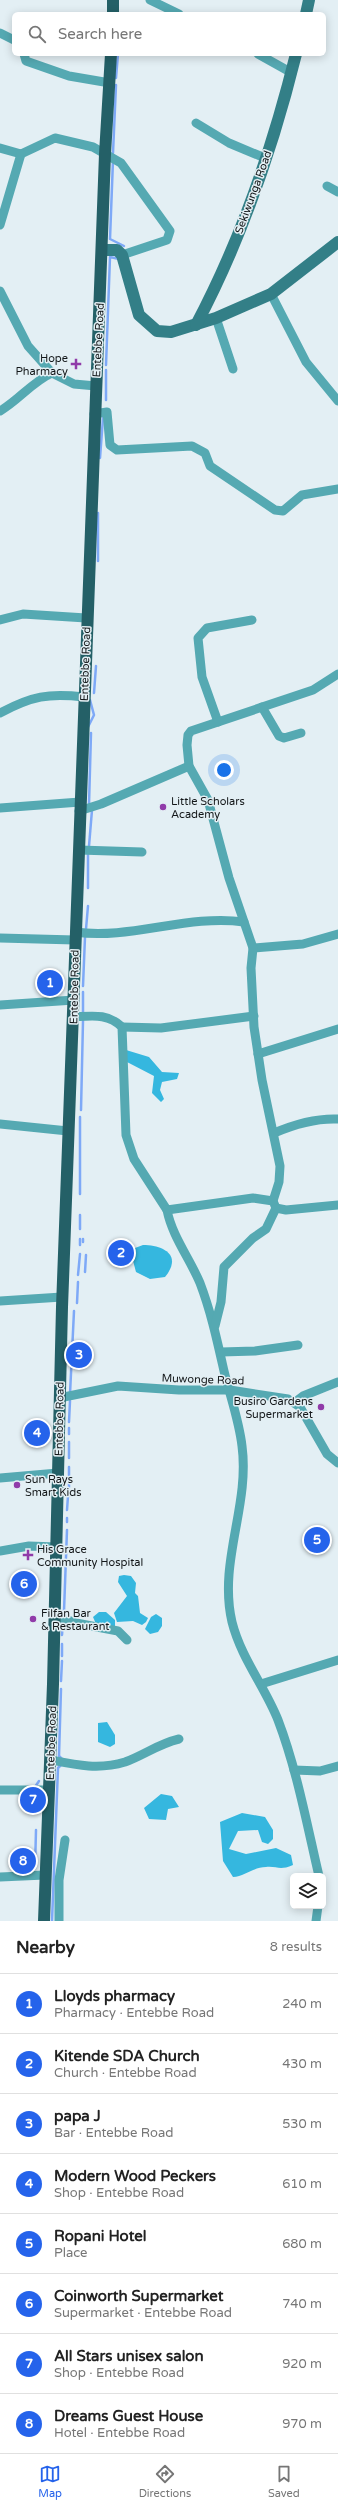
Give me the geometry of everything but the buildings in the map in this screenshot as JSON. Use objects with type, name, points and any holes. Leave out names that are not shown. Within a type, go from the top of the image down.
[{"type":"main road","points":[[113,0],[113,12]]},
{"type":"main road","points":[[307,12],[310,0]]},
{"type":"main road","name":"Entebbe Road","points":[[44,1921],[51,1760],[62,1297],[74,1000],[86,618],[105,154],[111,56]]},
{"type":"main road","name":"Sekiwunga Road","points":[[196,325],[213,292],[234,244],[265,158],[292,73],[296,56]]},
{"type":"main road","points":[[102,250],[117,250],[122,255],[135,305],[143,321],[157,331],[163,332],[183,330],[216,318],[271,294],[338,242]]},
{"type":"street","points":[[150,0],[175,12]]},
{"type":"street","points":[[0,33],[12,39]]},
{"type":"street","points":[[25,56],[26,61],[69,76],[110,83]]},
{"type":"street","points":[[262,56],[292,73]]},
{"type":"street","points":[[196,123],[229,143],[265,158]]},
{"type":"street","points":[[0,148],[21,154],[49,139],[58,138],[93,147],[124,167],[170,231],[167,240],[122,255]]},
{"type":"street","points":[[0,225],[21,154]]},
{"type":"street","points":[[328,186],[338,192]]},
{"type":"street","points":[[0,291],[28,346],[52,373],[74,384],[96,386]]},
{"type":"street","points":[[271,294],[306,362],[338,401]]},
{"type":"street","points":[[216,318],[233,368]]},
{"type":"street","points":[[0,411],[15,402],[43,377],[52,373]]},
{"type":"street","points":[[94,414],[107,412],[110,445],[117,450],[192,446],[205,453],[210,466],[275,510],[283,511],[307,493],[338,489]]},
{"type":"street","points":[[0,620],[24,614],[86,618]]},
{"type":"street","points":[[218,722],[200,664],[198,638],[207,628],[252,620]]},
{"type":"street","points":[[215,1326],[221,1302],[224,1267],[253,1238],[266,1229],[274,1205],[279,1182],[280,1166],[258,1054],[251,968],[253,948],[220,850],[208,800],[189,766],[188,735],[192,731],[313,690],[338,674]]},
{"type":"street","points":[[0,713],[28,699],[42,695],[84,697]]},
{"type":"street","points":[[262,707],[279,736],[284,738],[301,733]]},
{"type":"street","points":[[0,808],[101,804],[189,766]]},
{"type":"street","points":[[79,850],[142,852]]},
{"type":"street","points":[[0,938],[125,933],[222,920],[244,922]]},
{"type":"street","points":[[253,948],[303,944],[338,934]]},
{"type":"street","points":[[0,1005],[74,1000]]},
{"type":"street","points":[[73,1017],[102,1016],[116,1021],[122,1027],[126,1135],[134,1159],[167,1210],[173,1228],[197,1278],[215,1326],[238,1420],[243,1466],[243,1491],[229,1567],[228,1601],[237,1638],[277,1719],[294,1770],[318,1873]]},
{"type":"street","points":[[122,1027],[161,1028],[254,1016]]},
{"type":"street","points":[[258,1054],[338,1029]]},
{"type":"street","points":[[274,1133],[291,1126],[314,1120],[338,1119]]},
{"type":"street","points":[[0,1124],[68,1131]]},
{"type":"street","points":[[167,1210],[253,1198],[286,1210],[338,1205]]},
{"type":"street","points":[[0,1301],[62,1297]]},
{"type":"street","points":[[221,1352],[255,1352],[298,1345]]},
{"type":"street","points":[[338,1382],[303,1396],[295,1402],[326,1454],[338,1463]]},
{"type":"street","name":"Muwonge Road","points":[[59,1398],[118,1386],[179,1390],[230,1390],[295,1402]]},
{"type":"street","points":[[0,1478],[58,1473]]},
{"type":"street","points":[[0,1551],[29,1546],[56,1547]]},
{"type":"street","points":[[54,1615],[76,1623],[118,1631],[127,1640]]},
{"type":"street","points":[[261,1684],[338,1660]]},
{"type":"street","points":[[51,1760],[90,1767],[112,1765],[125,1762],[154,1747],[179,1739]]},
{"type":"street","points":[[294,1770],[320,1771],[338,1766]]},
{"type":"street","points":[[0,1790],[50,1790]]},
{"type":"street","points":[[59,1921],[59,1880],[65,1840]]},
{"type":"street","points":[[0,1877],[45,1875]]},
{"type":"street","points":[[316,1921],[318,1909]]},
{"type":"shaded area","points":[[126,1050],[149,1057],[162,1072],[179,1073],[177,1079],[162,1082],[160,1090],[164,1099],[161,1102],[152,1093],[154,1076],[127,1062]]},
{"type":"shaded area","points":[[143,1245],[150,1245],[163,1249],[171,1257],[172,1263],[165,1277],[150,1279],[136,1272],[132,1257],[135,1248]]},
{"type":"shaded area","points":[[119,1576],[131,1576],[136,1583],[135,1593],[138,1596],[140,1613],[148,1618],[142,1625],[133,1621],[117,1622],[114,1613],[127,1596],[118,1582]]},
{"type":"shaded area","points":[[99,1612],[106,1612],[115,1620],[115,1626],[111,1627],[96,1624],[93,1617]]},
{"type":"shaded area","points":[[156,1614],[162,1618],[162,1626],[158,1632],[150,1634],[145,1629],[151,1617]]},
{"type":"shaded area","points":[[107,1722],[115,1735],[115,1744],[110,1747],[98,1742],[98,1723]]},
{"type":"shaded area","points":[[161,1794],[172,1796],[179,1807],[168,1809],[166,1820],[149,1819],[144,1808]]},
{"type":"shaded area","points":[[242,1813],[265,1817],[273,1830],[273,1839],[268,1844],[262,1842],[258,1830],[238,1831],[229,1849],[246,1854],[276,1848],[291,1855],[293,1865],[281,1868],[262,1867],[233,1877],[223,1861],[220,1822]]},
{"type":"waterway","points":[[116,78],[118,56]]},
{"type":"waterway","points":[[113,153],[116,85]]},
{"type":"waterway","points":[[113,160],[110,239],[124,246]]},
{"type":"waterway","points":[[106,365],[110,257],[119,259]]},
{"type":"waterway","points":[[106,370],[106,400]]},
{"type":"waterway","points":[[100,458],[103,418]]},
{"type":"waterway","points":[[98,513],[98,561]]},
{"type":"waterway","points":[[94,693],[96,666]]},
{"type":"waterway","points":[[88,727],[94,715],[90,700]]},
{"type":"waterway","points":[[89,805],[91,733]]},
{"type":"waterway","points":[[89,846],[92,810]]},
{"type":"waterway","points":[[88,854],[88,888]]},
{"type":"waterway","points":[[86,929],[88,906]]},
{"type":"waterway","points":[[83,986],[85,937]]},
{"type":"waterway","points":[[83,992],[83,1012]]},
{"type":"waterway","points":[[81,1110],[83,1021]]},
{"type":"waterway","points":[[80,1117],[80,1194]]},
{"type":"waterway","points":[[80,1215],[80,1229]]},
{"type":"waterway","points":[[80,1239],[80,1245]]},
{"type":"waterway","points":[[78,1275],[80,1254]]},
{"type":"waterway","points":[[85,1272],[86,1255]]},
{"type":"waterway","points":[[77,1303],[78,1282]]},
{"type":"waterway","points":[[70,1394],[74,1311]]},
{"type":"waterway","points":[[69,1422],[70,1401]]},
{"type":"waterway","points":[[69,1428],[69,1434]]},
{"type":"waterway","points":[[69,1442],[69,1458]]},
{"type":"waterway","points":[[69,1467],[69,1487]]},
{"type":"waterway","points":[[67,1510],[68,1496]]},
{"type":"waterway","points":[[64,1611],[67,1530]]},
{"type":"waterway","points":[[62,1635],[63,1621]]},
{"type":"waterway","points":[[62,1644],[62,1656]]},
{"type":"waterway","points":[[61,1681],[62,1661]]},
{"type":"waterway","points":[[61,1689],[59,1756],[62,1759]]},
{"type":"waterway","points":[[52,1921],[58,1768],[61,1765]]},
{"type":"waterway","points":[[35,1787],[39,1781]]},
{"type":"waterway","points":[[36,1806],[36,1812]]},
{"type":"waterway","points":[[35,1868],[36,1830]]},
{"type":"place","name":"Hope Pharmacy","points":[[76,364]]},
{"type":"place","name":"Little Scholars Academy","points":[[163,807]]},
{"type":"place","name":"Lloyds pharmacy","points":[[50,983]]},
{"type":"place","name":"Kitende SDA Church","points":[[121,1253]]},
{"type":"place","name":"papa J","points":[[79,1355]]},
{"type":"place","name":"Busiro Gardens Supermarket","points":[[321,1407]]},
{"type":"place","name":"Modern Wood Peckers","points":[[37,1433]]},
{"type":"place","name":"Sun Rays Smart Kids","points":[[17,1485]]},
{"type":"place","name":"Ropani Hotel","points":[[317,1540]]},
{"type":"place","name":"His Grace Community Hospital","points":[[28,1555]]},
{"type":"place","name":"Coinworth Supermarket","points":[[24,1584]]},
{"type":"place","name":"Filfan Bar & Restaurant","points":[[33,1619]]},
{"type":"place","name":"All Stars unisex salon","points":[[33,1800]]},
{"type":"place","name":"Dreams Guest House","points":[[23,1861]]}]
